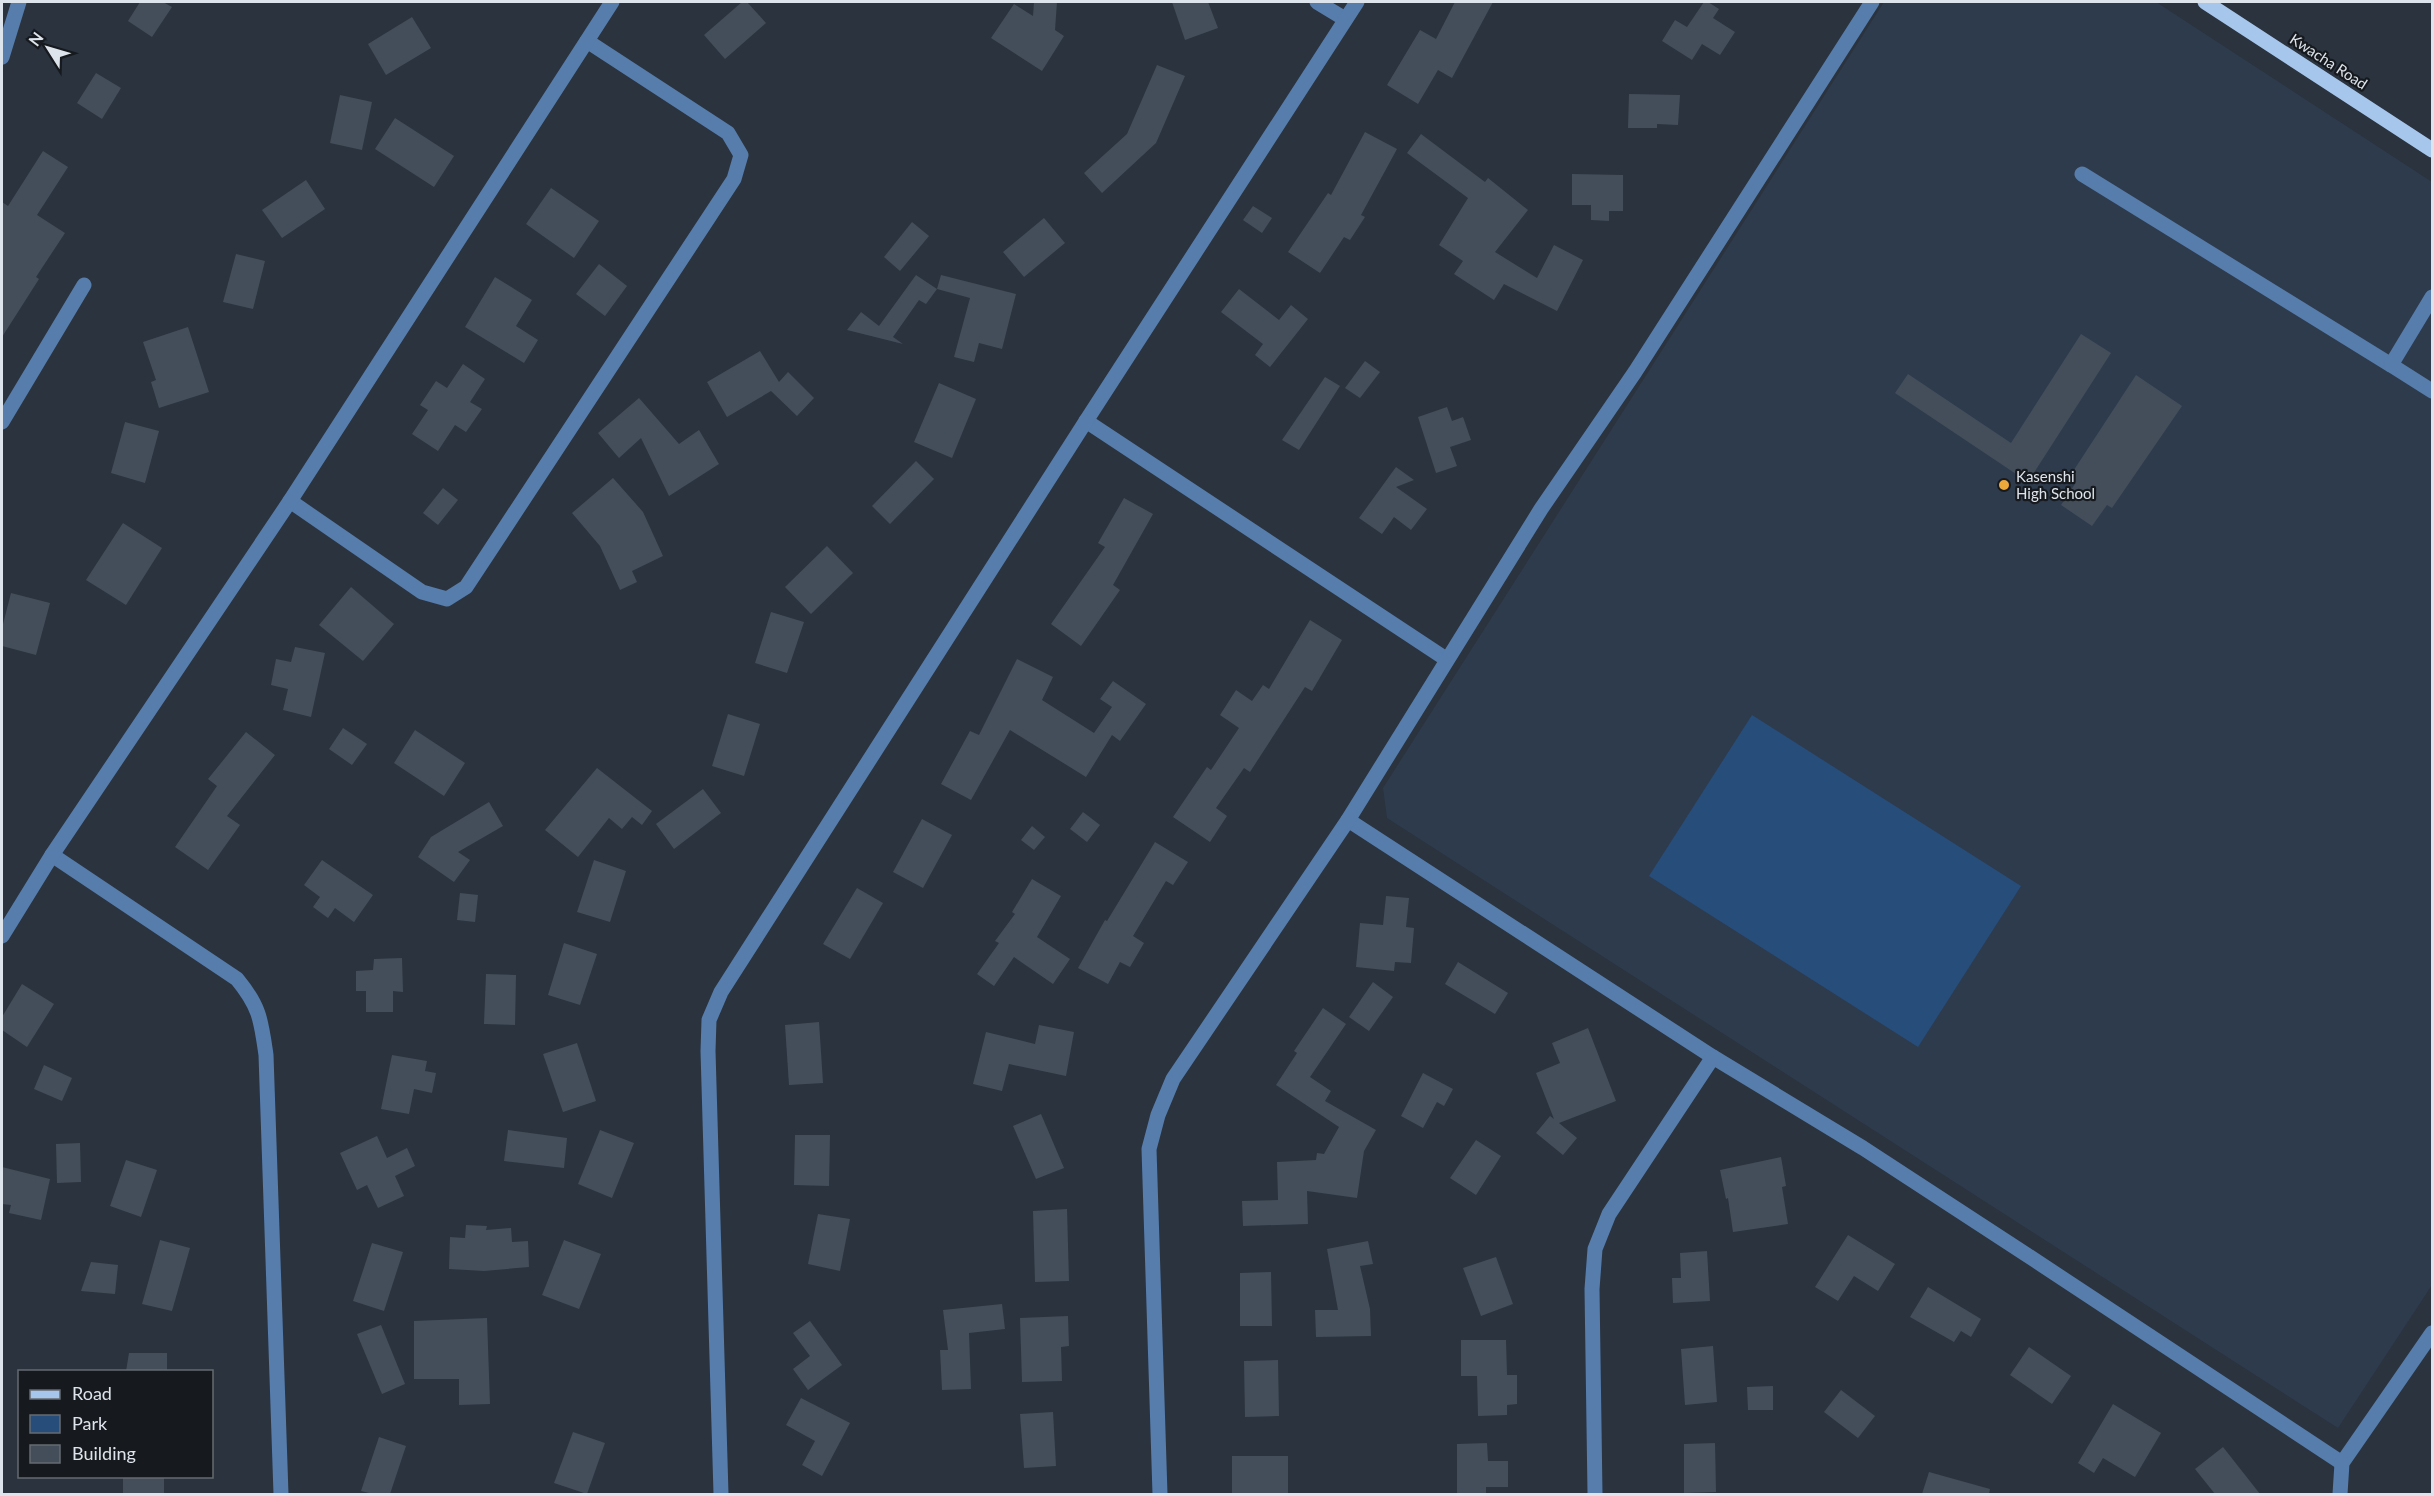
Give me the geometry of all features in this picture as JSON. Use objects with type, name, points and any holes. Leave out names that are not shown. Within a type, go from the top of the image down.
[{"type":"main road","name":"Kwacha Road","points":[[2205,2],[2433,150]]},
{"type":"street","points":[[2,57],[19,2]]},
{"type":"street","points":[[2,936],[52,855],[290,501],[612,2]]},
{"type":"street","points":[[1317,2],[1345,19]]},
{"type":"street","points":[[721,1494],[708,1051],[709,1020],[720,992],[1357,2]]},
{"type":"street","points":[[1160,1494],[1149,1149],[1158,1115],[1173,1079],[1348,819],[1541,509],[1635,372],[1872,2]]},
{"type":"street","points":[[290,501],[422,592],[447,599],[466,588],[734,179],[741,155],[728,133],[586,41]]},
{"type":"street","points":[[2082,174],[2433,391]]},
{"type":"street","points":[[2,422],[84,285]]},
{"type":"street","points":[[2391,365],[2433,297]]},
{"type":"street","points":[[1086,421],[1446,659]]},
{"type":"street","points":[[1348,819],[1713,1057],[1863,1148],[2342,1463]]},
{"type":"street","points":[[52,855],[237,979],[250,995],[260,1015],[266,1055],[281,1494]]},
{"type":"street","points":[[1595,1494],[1592,1289],[1595,1249],[1609,1214],[1713,1057]]},
{"type":"street","points":[[2340,1494],[2342,1463],[2433,1333]]},
{"type":"shaded area","name":"Kasenshi High School","points":[[1884,2],[2156,2],[2432,182],[2432,1285],[2338,1428],[1387,818],[1383,788]]},
{"type":"green space","points":[[1752,715],[2021,886],[1918,1047],[1649,876]]},
{"type":"building","points":[[140,2],[163,2],[172,7],[152,37],[128,21]]},
{"type":"building","points":[[742,2],[747,2],[766,23],[725,59],[704,35]]},
{"type":"building","points":[[1034,2],[1057,2],[1055,30],[1064,36],[1042,71],[991,38],[1014,4],[1033,16]]},
{"type":"building","points":[[1172,2],[1208,2],[1218,28],[1185,40]]},
{"type":"building","points":[[1455,2],[1493,2],[1452,78],[1438,70],[1418,104],[1387,85],[1420,30],[1436,39]]},
{"type":"building","points":[[1704,2],[1719,9],[1713,18],[1735,32],[1720,55],[1702,44],[1692,60],[1662,41],[1675,20],[1687,27]]},
{"type":"building","points":[[412,17],[431,48],[386,75],[368,44]]},
{"type":"building","points":[[1157,65],[1185,76],[1156,143],[1102,193],[1084,173],[1127,134]]},
{"type":"building","points":[[96,73],[121,88],[102,119],[77,103]]},
{"type":"building","points":[[1629,94],[1680,95],[1678,125],[1657,124],[1657,128],[1628,128]]},
{"type":"building","points":[[340,95],[372,102],[362,150],[330,143]]},
{"type":"building","points":[[395,118],[454,156],[434,187],[375,149]]},
{"type":"building","points":[[1365,132],[1397,149],[1361,215],[1365,217],[1350,240],[1344,237],[1320,273],[1288,252],[1328,193],[1331,195]]},
{"type":"building","points":[[1421,134],[1485,182],[1488,178],[1528,210],[1495,252],[1537,278],[1554,245],[1583,260],[1557,311],[1504,284],[1494,300],[1454,274],[1463,261],[1439,245],[1468,198],[1407,153]]},
{"type":"building","points":[[43,151],[68,167],[37,215],[65,233],[36,277],[39,279],[2,337],[2,202],[8,206]]},
{"type":"building","points":[[1572,174],[1623,175],[1623,211],[1609,211],[1609,221],[1591,220],[1591,205],[1572,205]]},
{"type":"building","points":[[306,180],[325,209],[282,238],[262,210]]},
{"type":"building","points":[[551,188],[599,221],[574,258],[526,224]]},
{"type":"building","points":[[1253,206],[1272,218],[1262,233],[1243,220]]},
{"type":"building","points":[[1044,218],[1065,243],[1024,277],[1003,252]]},
{"type":"building","points":[[912,222],[929,236],[900,271],[884,257]]},
{"type":"building","points":[[236,254],[265,261],[253,309],[223,302]]},
{"type":"building","points":[[599,264],[627,286],[605,316],[576,294]]},
{"type":"building","points":[[916,275],[937,289],[926,304],[919,300],[893,337],[903,344],[847,330],[861,312],[879,326]]},
{"type":"building","points":[[941,275],[1016,294],[1002,349],[979,343],[974,362],[954,357],[970,298],[937,289]]},
{"type":"building","points":[[495,277],[532,300],[516,326],[538,340],[524,363],[465,327]]},
{"type":"building","points":[[1239,289],[1279,320],[1291,305],[1308,319],[1270,367],[1255,355],[1263,344],[1221,312]]},
{"type":"building","points":[[188,327],[209,392],[159,408],[151,382],[156,380],[143,342]]},
{"type":"building","points":[[2081,334],[2111,353],[2028,482],[1895,393],[1908,374],[2011,443]]},
{"type":"building","points":[[760,351],[779,382],[788,372],[814,398],[797,416],[771,391],[727,417],[707,382]]},
{"type":"building","points":[[1365,361],[1380,372],[1360,398],[1345,388]]},
{"type":"building","points":[[463,364],[485,379],[470,402],[482,409],[466,432],[455,425],[438,451],[412,434],[428,410],[420,405],[436,381],[447,388]]},
{"type":"building","points":[[2136,375],[2182,406],[2112,508],[2107,505],[2092,526],[2061,505],[2075,484],[2068,479]]},
{"type":"building","points":[[1325,377],[1340,386],[1299,450],[1282,440]]},
{"type":"building","points":[[939,383],[976,399],[952,458],[914,442]]},
{"type":"building","points":[[639,398],[679,444],[699,430],[719,464],[669,496],[641,438],[619,458],[598,433]]},
{"type":"building","points":[[1447,407],[1452,421],[1463,417],[1471,440],[1450,447],[1457,466],[1436,473],[1418,417]]},
{"type":"building","points":[[125,422],[159,431],[145,483],[111,473]]},
{"type":"building","points":[[916,461],[934,479],[890,524],[872,506]]},
{"type":"building","points":[[1396,467],[1414,480],[1396,487],[1427,509],[1411,530],[1394,517],[1382,534],[1359,518]]},
{"type":"building","points":[[613,478],[643,512],[663,556],[632,571],[637,582],[620,590],[600,546],[572,513]]},
{"type":"building","points":[[443,488],[458,500],[438,525],[423,513]]},
{"type":"building","points":[[1124,498],[1153,514],[1113,585],[1120,590],[1081,646],[1051,624],[1105,547],[1098,543]]},
{"type":"building","points":[[123,523],[162,548],[126,605],[86,580]]},
{"type":"building","points":[[827,546],[853,573],[811,614],[785,587]]},
{"type":"building","points":[[351,587],[394,624],[363,661],[319,625]]},
{"type":"building","points":[[11,593],[50,603],[36,655],[2,646],[2,628]]},
{"type":"building","points":[[771,612],[804,622],[787,673],[755,663]]},
{"type":"building","points":[[1310,620],[1342,640],[1312,691],[1305,687],[1250,772],[1244,768],[1216,808],[1227,816],[1210,842],[1173,817],[1207,767],[1211,770],[1239,728],[1220,715],[1236,690],[1252,701],[1263,685],[1269,689]]},
{"type":"building","points":[[295,647],[325,653],[311,717],[283,710],[288,689],[271,685],[276,659],[291,662]]},
{"type":"building","points":[[1017,659],[1053,677],[1042,700],[1094,733],[1112,707],[1100,699],[1113,681],[1146,704],[1120,741],[1112,735],[1086,777],[1010,730],[971,800],[941,784],[970,731],[979,735]]},
{"type":"building","points":[[728,714],[760,724],[744,776],[712,766]]},
{"type":"building","points":[[343,728],[367,744],[352,765],[329,749]]},
{"type":"building","points":[[415,730],[465,763],[444,796],[394,763]]},
{"type":"building","points":[[246,732],[275,755],[227,816],[240,825],[208,870],[175,847],[217,786],[208,779]]},
{"type":"building","points":[[597,768],[652,811],[642,825],[632,817],[622,829],[609,818],[578,857],[545,830]]},
{"type":"building","points":[[703,789],[721,813],[674,849],[656,824]]},
{"type":"building","points":[[489,802],[503,826],[458,852],[470,860],[454,882],[418,857],[431,837]]},
{"type":"building","points":[[1083,812],[1100,825],[1087,842],[1070,829]]},
{"type":"building","points":[[922,819],[952,835],[923,888],[893,872]]},
{"type":"building","points":[[1032,826],[1045,837],[1034,850],[1021,840]]},
{"type":"building","points":[[1155,842],[1188,862],[1173,885],[1166,881],[1133,936],[1144,943],[1130,967],[1120,962],[1108,984],[1078,968],[1105,920],[1107,921]]},
{"type":"building","points":[[322,860],[373,895],[354,922],[335,908],[328,918],[313,907],[320,897],[304,885]]},
{"type":"building","points":[[594,860],[626,871],[610,922],[577,912]]},
{"type":"building","points":[[1032,879],[1061,896],[1037,937],[1070,959],[1053,984],[1014,957],[994,986],[977,974],[999,943],[995,941],[1015,914],[1012,912]]},
{"type":"building","points":[[857,888],[883,903],[850,959],[823,944]]},
{"type":"building","points":[[460,893],[478,895],[475,922],[457,920]]},
{"type":"building","points":[[1386,896],[1409,898],[1406,927],[1414,928],[1411,963],[1395,962],[1394,971],[1356,967],[1360,923],[1383,925]]},
{"type":"building","points":[[564,943],[597,954],[580,1005],[548,995]]},
{"type":"building","points":[[402,958],[403,992],[393,991],[393,1012],[366,1012],[366,991],[356,991],[356,971],[373,970],[374,959]]},
{"type":"building","points":[[1458,962],[1508,993],[1495,1014],[1445,984]]},
{"type":"building","points":[[486,974],[516,975],[515,1025],[484,1024]]},
{"type":"building","points":[[1373,982],[1393,997],[1369,1031],[1349,1017]]},
{"type":"building","points":[[22,984],[54,1004],[27,1047],[2,1030],[2,1017]]},
{"type":"building","points":[[1323,1008],[1346,1024],[1310,1077],[1331,1091],[1325,1101],[1376,1130],[1364,1151],[1357,1198],[1307,1191],[1308,1224],[1243,1226],[1242,1201],[1278,1200],[1277,1162],[1316,1160],[1317,1153],[1324,1154],[1339,1127],[1276,1085],[1297,1053],[1294,1051]]},
{"type":"building","points":[[819,1022],[823,1083],[789,1085],[785,1025]]},
{"type":"building","points":[[1039,1025],[1074,1032],[1066,1076],[1009,1064],[1002,1091],[973,1084],[986,1032],[1035,1044]]},
{"type":"building","points":[[1588,1028],[1616,1101],[1559,1123],[1577,1138],[1563,1155],[1536,1133],[1550,1116],[1554,1119],[1536,1073],[1560,1063],[1552,1043]]},
{"type":"building","points":[[577,1043],[596,1101],[563,1112],[543,1054]]},
{"type":"building","points":[[392,1055],[427,1061],[425,1071],[436,1073],[432,1093],[414,1089],[409,1114],[381,1109]]},
{"type":"building","points":[[44,1065],[72,1078],[62,1101],[34,1089]]},
{"type":"building","points":[[1423,1073],[1453,1089],[1444,1106],[1437,1102],[1423,1128],[1401,1116]]},
{"type":"building","points":[[1041,1114],[1064,1168],[1036,1179],[1013,1126]]},
{"type":"building","points":[[508,1130],[567,1138],[564,1168],[504,1161]]},
{"type":"building","points":[[600,1130],[634,1143],[612,1198],[578,1184]]},
{"type":"building","points":[[795,1135],[830,1135],[829,1186],[794,1185]]},
{"type":"building","points":[[377,1136],[387,1158],[407,1148],[415,1166],[395,1176],[404,1196],[378,1208],[367,1185],[357,1190],[340,1153]]},
{"type":"building","points":[[1476,1140],[1501,1156],[1476,1195],[1450,1178]]},
{"type":"building","points":[[80,1143],[81,1182],[57,1183],[56,1144]]},
{"type":"building","points":[[1781,1157],[1786,1186],[1782,1187],[1788,1224],[1733,1232],[1728,1198],[1726,1199],[1720,1170]]},
{"type":"building","points":[[126,1160],[157,1170],[141,1217],[110,1206]]},
{"type":"building","points":[[2,1167],[50,1179],[41,1220],[9,1213],[11,1205],[2,1204]]},
{"type":"building","points":[[1067,1209],[1069,1281],[1035,1282],[1033,1211]]},
{"type":"building","points":[[818,1214],[850,1219],[840,1271],[808,1264]]},
{"type":"building","points":[[466,1225],[487,1226],[486,1230],[511,1228],[512,1242],[528,1241],[529,1267],[484,1271],[449,1269],[450,1237],[465,1238]]},
{"type":"building","points":[[1848,1235],[1895,1264],[1878,1291],[1854,1276],[1838,1301],[1815,1287]]},
{"type":"building","points":[[160,1240],[190,1248],[172,1311],[142,1304]]},
{"type":"building","points":[[564,1240],[601,1254],[579,1309],[542,1295]]},
{"type":"building","points":[[1368,1241],[1373,1264],[1360,1266],[1370,1309],[1371,1336],[1316,1337],[1315,1310],[1338,1310],[1327,1249]]},
{"type":"building","points":[[372,1243],[403,1252],[384,1311],[353,1301]]},
{"type":"building","points":[[1707,1251],[1710,1301],[1673,1303],[1672,1278],[1681,1278],[1680,1253]]},
{"type":"building","points":[[1496,1257],[1513,1304],[1481,1316],[1463,1268]]},
{"type":"building","points":[[91,1262],[118,1265],[115,1294],[81,1291]]},
{"type":"building","points":[[1271,1272],[1272,1326],[1240,1326],[1240,1273]]},
{"type":"building","points":[[1928,1287],[1981,1319],[1971,1337],[1961,1331],[1954,1342],[1910,1317]]},
{"type":"building","points":[[1002,1304],[1005,1329],[969,1333],[971,1389],[942,1390],[940,1350],[948,1350],[943,1310]]},
{"type":"building","points":[[1068,1316],[1069,1346],[1061,1347],[1062,1381],[1022,1382],[1020,1318]]},
{"type":"building","points":[[487,1318],[490,1404],[459,1405],[459,1379],[414,1379],[414,1321]]},
{"type":"building","points":[[810,1321],[842,1365],[808,1390],[793,1369],[810,1356],[793,1333]]},
{"type":"building","points":[[381,1325],[405,1384],[382,1394],[357,1334]]},
{"type":"building","points":[[1461,1340],[1506,1340],[1507,1375],[1517,1375],[1517,1404],[1507,1405],[1507,1415],[1478,1416],[1477,1376],[1461,1376]]},
{"type":"building","points":[[1713,1346],[1717,1402],[1685,1405],[1681,1349]]},
{"type":"building","points":[[2029,1347],[2071,1376],[2052,1404],[2010,1375]]},
{"type":"building","points":[[129,1353],[167,1353],[167,1370],[126,1370]]},
{"type":"building","points":[[1278,1360],[1279,1416],[1245,1417],[1244,1361]]},
{"type":"building","points":[[1773,1386],[1773,1410],[1748,1410],[1747,1387]]},
{"type":"building","points":[[1841,1390],[1875,1416],[1858,1438],[1824,1412]]},
{"type":"building","points":[[801,1398],[850,1423],[822,1476],[802,1465],[815,1441],[786,1425]]},
{"type":"building","points":[[2113,1404],[2161,1433],[2135,1477],[2103,1458],[2094,1473],[2078,1463]]},
{"type":"building","points":[[1053,1412],[1056,1466],[1024,1468],[1020,1414]]},
{"type":"building","points":[[573,1432],[605,1443],[587,1494],[554,1483]]},
{"type":"building","points":[[379,1437],[406,1446],[390,1494],[361,1491]]},
{"type":"building","points":[[1487,1443],[1488,1461],[1508,1461],[1508,1487],[1486,1487],[1486,1494],[1457,1494],[1457,1444]]},
{"type":"building","points":[[1715,1443],[1716,1492],[1684,1493],[1684,1444]]},
{"type":"building","points":[[2223,1447],[2260,1494],[2215,1494],[2195,1469]]},
{"type":"building","points":[[1232,1456],[1288,1456],[1288,1494],[1232,1494]]},
{"type":"building","points":[[1929,1472],[1990,1489],[1989,1494],[1922,1494]]},
{"type":"building","points":[[123,1478],[164,1478],[164,1494],[123,1494]]},
{"type":"place","name":"Kasenshi High School","points":[[2004,485]]}]
